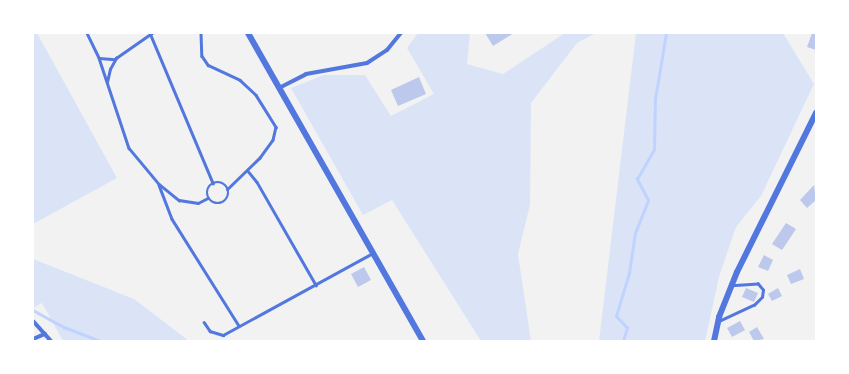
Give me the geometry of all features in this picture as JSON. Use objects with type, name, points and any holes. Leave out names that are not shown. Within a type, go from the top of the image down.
[{"type":"street","points":[[248,33],[423,341]]},
{"type":"street","points":[[280,88],[306,74],[367,63],[387,50],[401,33]]},
{"type":"street","points":[[714,341],[719,321],[732,286],[816,113]]},
{"type":"street","points":[[33,321],[51,341]]},
{"type":"street","points":[[33,339],[46,334]]},
{"type":"lane","points":[[87,33],[99,58],[129,148],[159,184],[178,200],[187,203],[198,203],[208,198]]},
{"type":"lane","points":[[201,33],[202,56],[208,65],[240,80],[256,95],[276,127],[273,140],[248,171],[228,189]]},
{"type":"lane","points":[[107,82],[110,69],[116,58],[150,34],[213,183]]},
{"type":"lane","points":[[99,58],[116,58]]},
{"type":"lane","points":[[248,171],[257,182],[316,284]]},
{"type":"lane","points":[[213,183],[222,183],[228,189],[229,197],[223,203],[214,204],[208,198],[208,190],[213,183]]},
{"type":"lane","points":[[159,184],[172,219],[239,326]]},
{"type":"lane","points":[[204,322],[216,335],[223,335],[374,253]]},
{"type":"lane","points":[[719,321],[754,305],[762,297],[763,290],[758,284],[732,286]]},
{"type":"shaded area","points":[[33,33],[37,33],[117,178],[33,224]]},
{"type":"shaded area","points":[[418,33],[470,33],[467,64],[503,74],[565,33],[596,33],[577,43],[531,103],[530,205],[518,254],[531,341],[481,341],[392,200],[363,215],[291,88],[324,75],[365,75],[391,116],[434,94],[407,48]]},
{"type":"shaded area","points":[[636,33],[783,33],[814,84],[761,196],[736,227],[719,277],[705,341],[599,341]]},
{"type":"shaded area","points":[[33,259],[134,299],[189,341],[63,341],[42,303],[33,308]]},
{"type":"building","points":[[485,33],[514,33],[493,46]]},
{"type":"building","points":[[812,33],[816,33],[816,50],[807,47]]},
{"type":"building","points":[[419,77],[426,94],[398,106],[391,90]]},
{"type":"building","points":[[814,185],[816,200],[807,208],[800,200]]},
{"type":"building","points":[[786,223],[796,229],[782,250],[772,244]]},
{"type":"building","points":[[764,255],[773,260],[768,271],[758,267]]},
{"type":"building","points":[[364,267],[371,280],[358,287],[351,274]]},
{"type":"building","points":[[800,269],[804,279],[791,284],[787,275]]},
{"type":"building","points":[[746,288],[758,293],[754,302],[742,297]]},
{"type":"building","points":[[778,288],[782,296],[772,301],[768,294]]},
{"type":"building","points":[[740,321],[745,330],[732,337],[727,328]]},
{"type":"building","points":[[757,327],[764,339],[754,341],[749,332]]},
{"type":"waterway","points":[[623,341],[627,328],[616,316],[629,273],[635,233],[648,200],[637,179],[654,149],[655,99],[666,33]]},
{"type":"waterway","points":[[33,310],[64,327],[100,341]]}]
